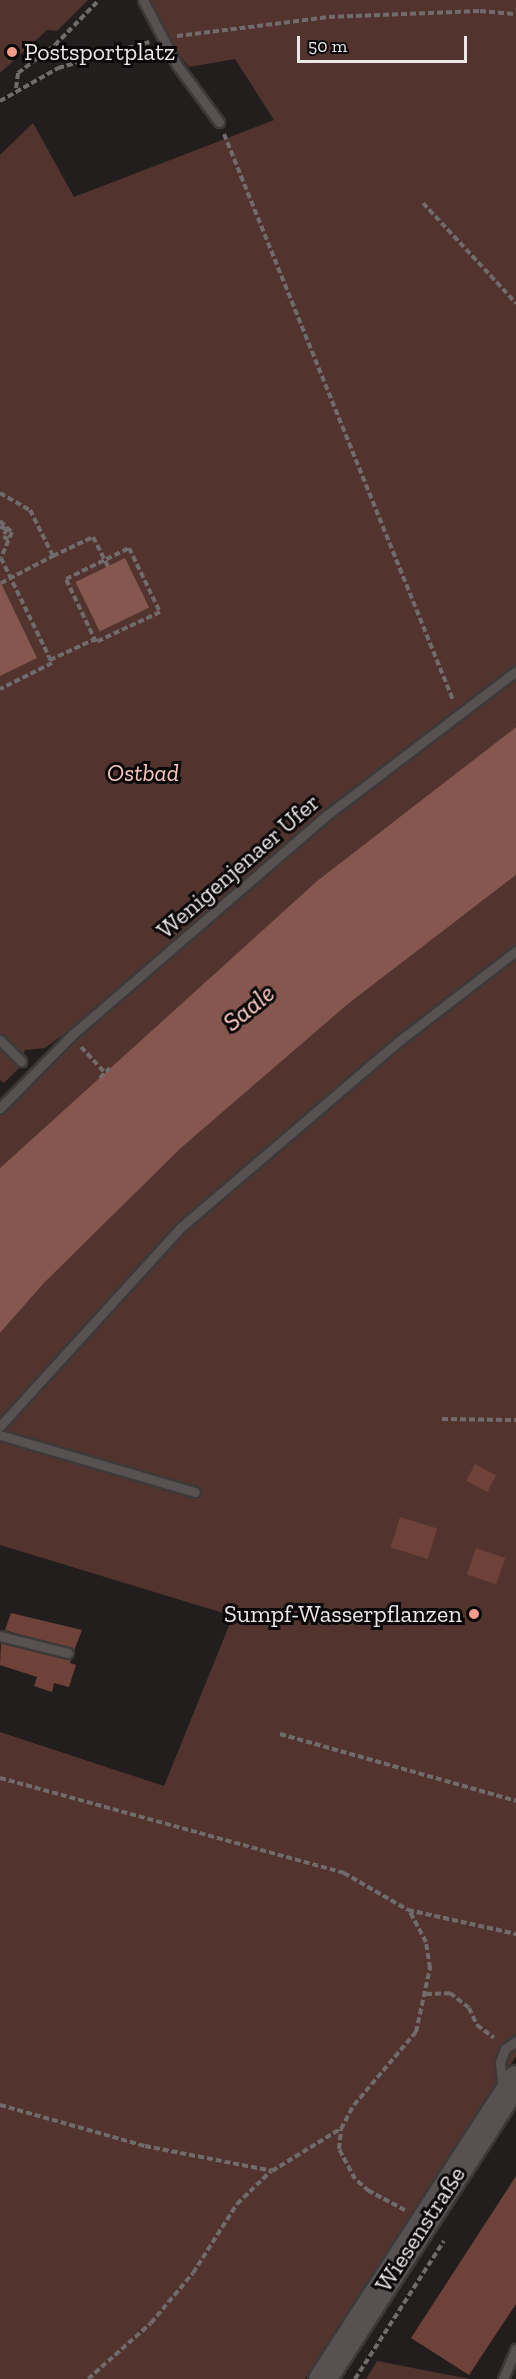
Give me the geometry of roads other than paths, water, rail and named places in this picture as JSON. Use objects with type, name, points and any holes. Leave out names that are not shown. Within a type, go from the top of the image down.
[{"type":"street","name":"Wiesenstraße","points":[[322,2379],[435,2230],[510,2088]]},
{"type":"lane","points":[[143,0],[177,65],[219,122]]},
{"type":"lane","name":"Wenigenjenaer Ufer","points":[[0,1108],[72,1035],[327,815],[458,713],[516,672]]},
{"type":"lane","points":[[0,1426],[180,1228],[399,1041],[516,951]]},
{"type":"lane","points":[[0,1040],[21,1061]]},
{"type":"lane","points":[[0,1435],[195,1492]]},
{"type":"lane","points":[[0,1636],[68,1653]]},
{"type":"lane","points":[[510,2088],[498,2078],[505,2049],[516,2041]]},
{"type":"lane","points":[[503,2379],[516,2349]]},
{"type":"water","points":[[125,558],[149,607],[100,632],[76,582]]},
{"type":"water","points":[[0,581],[37,658],[0,676]]},
{"type":"water","name":"Saale","points":[[516,727],[516,875],[348,1004],[181,1148],[44,1283],[0,1333],[0,1168],[317,881]]},
{"type":"place","name":"Postsportplatz","points":[[12,52]]},
{"type":"place","name":"Sumpf-Wasserpflanzen","points":[[474,1614]]},
{"type":"park label","name":"Ostbad","points":[[143,773]]}]
